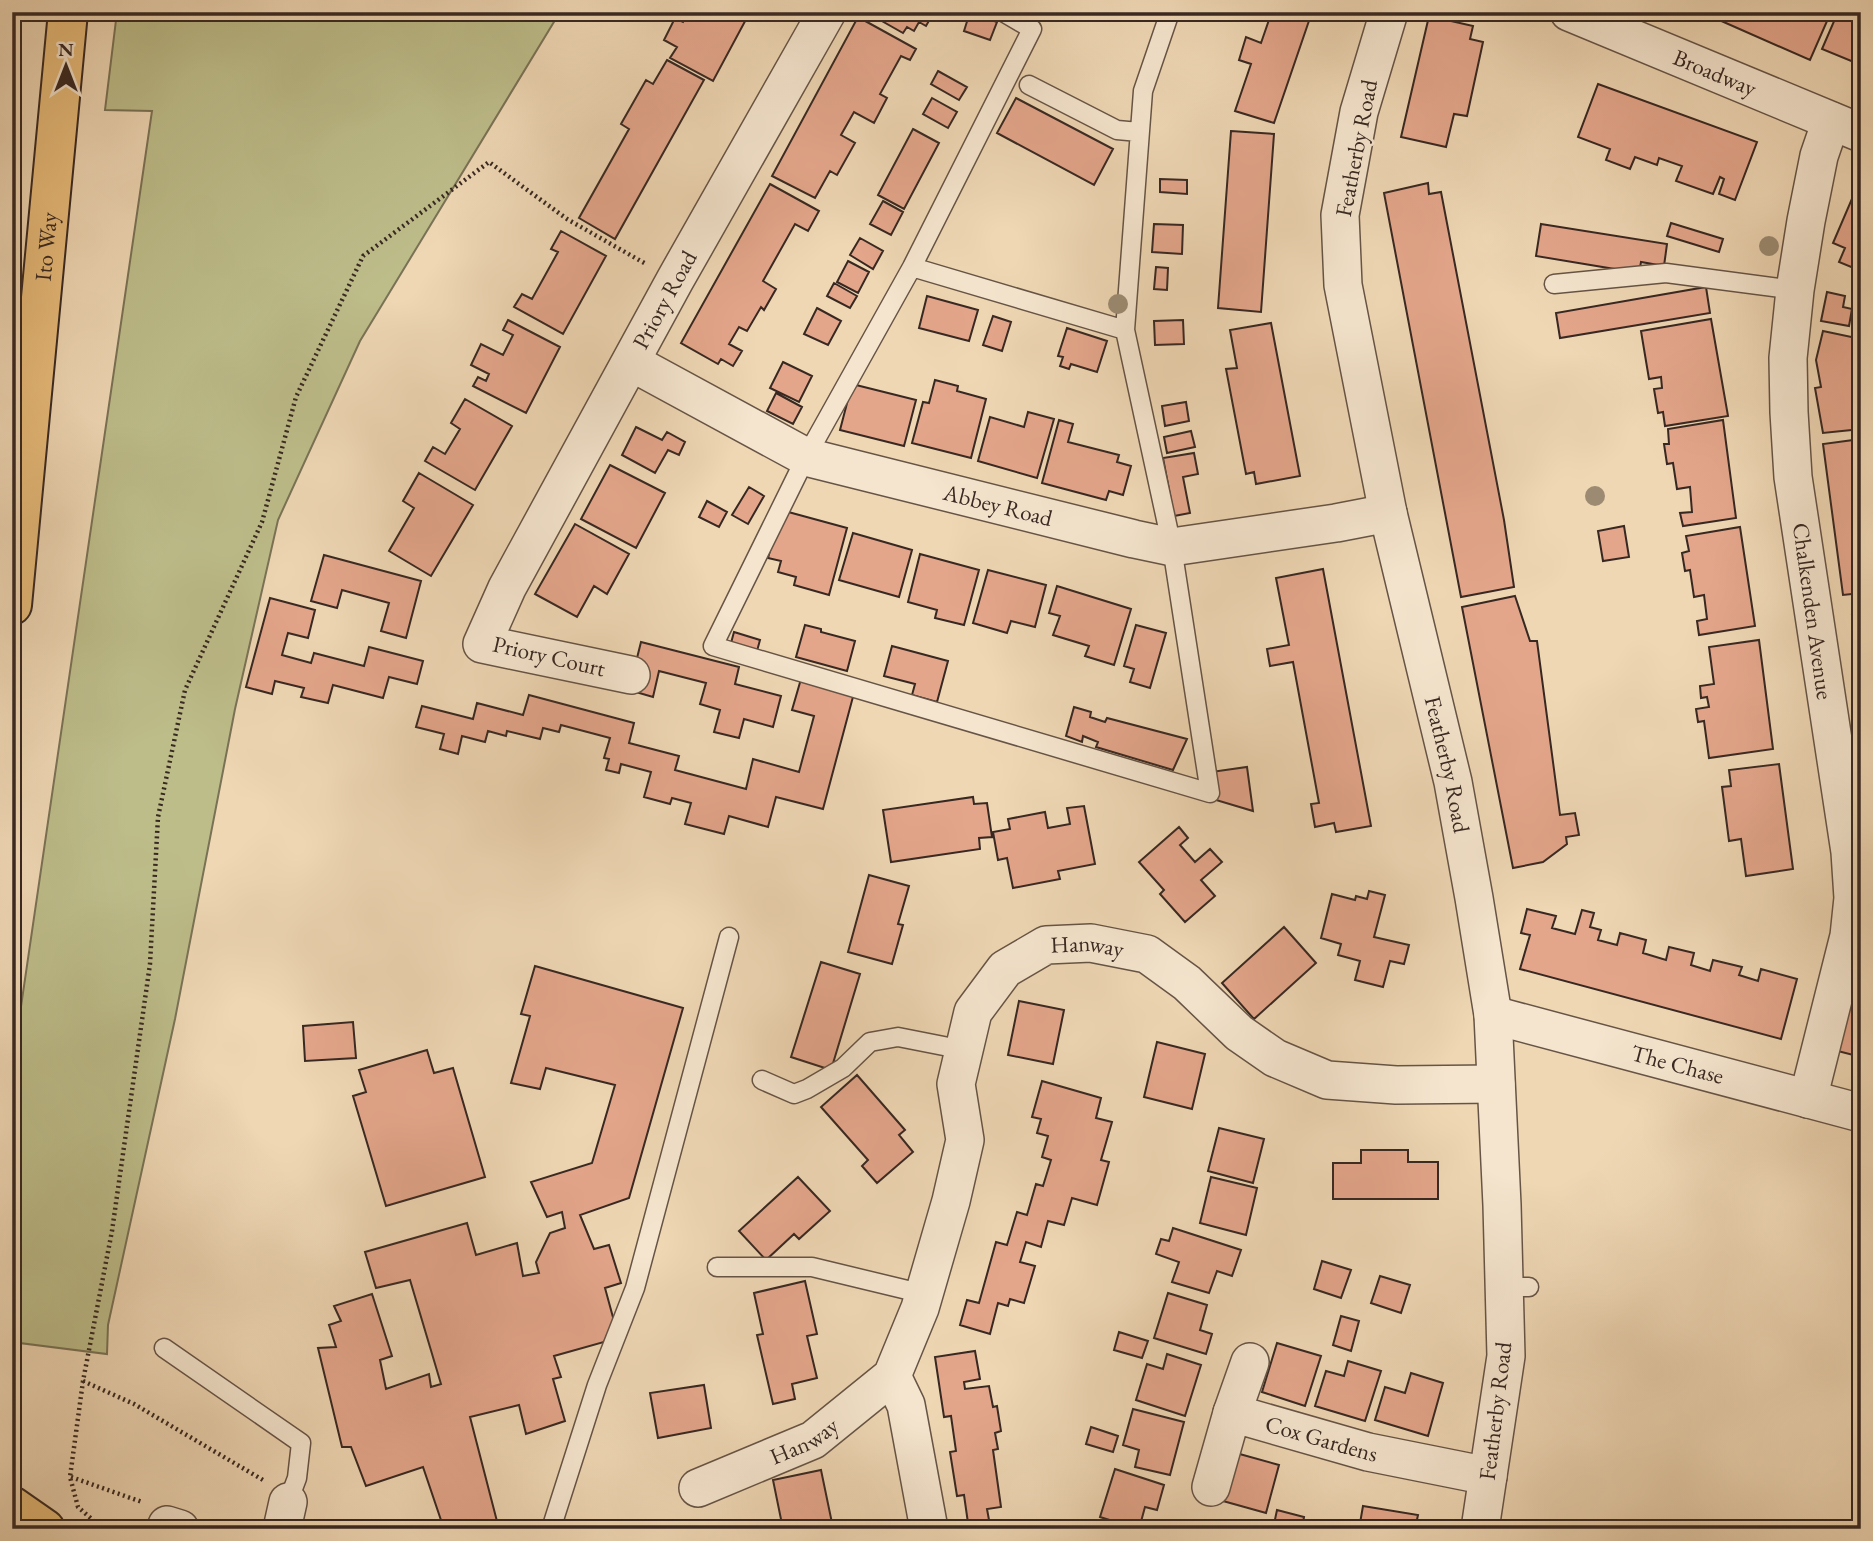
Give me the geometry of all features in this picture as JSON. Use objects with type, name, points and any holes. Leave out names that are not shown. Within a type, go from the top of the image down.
[{"type":"main road","name":"Ito Way","points":[[12,605],[68,12]]},
{"type":"main road","points":[[12,1506],[45,1529]]},
{"type":"street","name":"Priory Road","points":[[507,588],[675,280],[827,12]]},
{"type":"street","name":"Featherby Road","points":[[1389,12],[1359,112],[1340,215],[1343,285],[1388,513],[1453,782],[1493,1015],[1496,1084],[1517,1287],[1480,1529]]},
{"type":"street","name":"Broadway","points":[[1569,12],[1846,127]]},
{"type":"street","name":"Chalkenden Avenue","points":[[1808,1099],[1846,947],[1853,892],[1851,860],[1790,448],[1788,358],[1795,290],[1817,167],[1846,127]]},
{"type":"street","name":"Abbey Road","points":[[631,362],[806,457],[1172,547],[1388,513]]},
{"type":"street","name":"Priory Court","points":[[507,588],[482,644],[631,675]]},
{"type":"street","name":"Hanway","points":[[698,1488],[813,1440],[892,1376],[920,1308],[951,1201],[965,1140],[956,1084],[973,1012],[1005,969],[1046,945],[1091,943],[1147,954],[1187,983],[1248,1040],[1275,1058],[1328,1080],[1396,1085],[1496,1084]]},
{"type":"street","name":"The Chase","points":[[1493,1015],[1861,1113]]},
{"type":"street","points":[[1211,1487],[1250,1362]]},
{"type":"street","points":[[892,1376],[906,1405],[929,1529]]},
{"type":"street","name":"Cox Gardens","points":[[1232,1413],[1368,1452],[1488,1476]]},
{"type":"lane","points":[[1003,12],[1032,29],[912,268],[806,457],[713,646],[1210,793],[1172,547],[1125,330],[1143,91],[1170,12]]},
{"type":"lane","points":[[1029,85],[1117,131],[1139,132]]},
{"type":"lane","points":[[912,268],[1125,330]]},
{"type":"lane","points":[[1554,284],[1666,273],[1795,290]]},
{"type":"lane","points":[[551,1529],[597,1385],[635,1288],[729,937]]},
{"type":"lane","points":[[762,1080],[794,1094],[807,1090],[843,1068],[870,1042],[898,1037],[964,1050]]},
{"type":"lane","points":[[717,1267],[812,1267],[924,1294]]},
{"type":"lane","points":[[164,1348],[301,1443],[297,1478],[285,1516]]},
{"type":"path","points":[[103,1529],[78,1507],[70,1477],[83,1381],[112,1231],[150,964],[158,817],[185,690],[262,522],[296,397],[363,256],[489,162],[568,219],[675,280]]},
{"type":"path","points":[[83,1381],[146,1411],[265,1481],[285,1516]]},
{"type":"path","points":[[70,1477],[169,1511],[173,1527]]},
{"type":"green space","points":[[117,12],[560,12],[360,341],[278,520],[235,709],[175,1019],[108,1325],[107,1354],[12,1342],[12,1068],[152,111],[105,110]]},
{"type":"building","points":[[688,12],[750,12],[713,81],[670,58],[677,47],[664,40],[675,18],[683,22]]},
{"type":"building","points":[[866,12],[934,12],[926,26],[919,22],[914,31],[907,27],[903,33]]},
{"type":"building","points":[[970,12],[997,22],[990,40],[964,31]]},
{"type":"building","points":[[1266,12],[1312,12],[1274,123],[1235,111],[1251,64],[1239,60],[1246,37],[1261,43],[1271,14]]},
{"type":"building","points":[[1701,12],[1831,12],[1810,60]]},
{"type":"building","points":[[1838,12],[1861,12],[1861,65],[1822,49]]},
{"type":"building","points":[[1429,16],[1473,26],[1470,39],[1483,42],[1467,116],[1454,114],[1446,147],[1401,137]]},
{"type":"building","points":[[858,17],[916,49],[910,60],[901,56],[880,94],[887,98],[874,123],[854,112],[841,135],[855,143],[837,175],[830,171],[815,198],[772,176]]},
{"type":"building","points":[[667,60],[704,80],[615,239],[579,218],[629,129],[621,124],[646,80],[653,84]]},
{"type":"building","points":[[938,71],[967,87],[959,100],[931,84]]},
{"type":"building","points":[[1598,84],[1757,142],[1735,200],[1719,194],[1724,179],[1720,177],[1713,194],[1676,181],[1682,166],[1659,158],[1657,165],[1635,157],[1630,169],[1606,160],[1610,149],[1578,137]]},
{"type":"building","points":[[932,98],[957,112],[948,128],[923,114]]},
{"type":"building","points":[[1016,98],[1113,149],[1094,185],[997,133]]},
{"type":"building","points":[[913,129],[939,143],[904,209],[878,195]]},
{"type":"building","points":[[1231,131],[1274,134],[1261,312],[1218,308]]},
{"type":"building","points":[[1160,179],[1187,180],[1187,194],[1160,192]]},
{"type":"building","points":[[1428,183],[1429,194],[1441,192],[1504,520],[1514,587],[1461,597],[1384,193]]},
{"type":"building","points":[[770,184],[819,211],[808,231],[795,224],[763,281],[776,289],[764,310],[761,307],[747,331],[739,327],[729,344],[742,351],[733,366],[721,359],[718,364],[681,343]]},
{"type":"building","points":[[1854,194],[1861,197],[1861,271],[1839,262],[1845,248],[1833,243]]},
{"type":"building","points":[[883,201],[903,212],[891,235],[870,224]]},
{"type":"building","points":[[1671,223],[1723,239],[1719,252],[1667,236]]},
{"type":"building","points":[[1154,224],[1183,225],[1182,254],[1152,252]]},
{"type":"building","points":[[1541,224],[1667,244],[1664,266],[1641,262],[1639,273],[1536,256]]},
{"type":"building","points":[[561,231],[606,256],[563,334],[514,307],[522,294],[532,299],[558,252],[551,249]]},
{"type":"building","points":[[860,238],[883,251],[873,269],[850,255]]},
{"type":"building","points":[[848,261],[869,272],[858,293],[837,282]]},
{"type":"building","points":[[1156,267],[1168,268],[1167,290],[1154,289]]},
{"type":"building","points":[[834,283],[857,296],[850,308],[827,296]]},
{"type":"building","points":[[1706,287],[1710,313],[1560,338],[1556,313]]},
{"type":"building","points":[[1827,292],[1845,296],[1843,307],[1852,309],[1849,326],[1821,321]]},
{"type":"building","points":[[927,296],[978,310],[969,341],[919,328]]},
{"type":"building","points":[[817,308],[841,321],[828,345],[804,334]]},
{"type":"building","points":[[993,316],[1011,322],[1002,351],[983,345]]},
{"type":"building","points":[[1711,319],[1728,416],[1665,426],[1663,412],[1658,413],[1654,389],[1662,388],[1661,377],[1649,379],[1641,331]]},
{"type":"building","points":[[508,320],[560,347],[526,413],[473,386],[478,377],[486,381],[489,374],[471,365],[481,344],[503,355],[513,335],[503,330]]},
{"type":"building","points":[[1183,320],[1184,344],[1155,345],[1154,321]]},
{"type":"building","points":[[1271,323],[1300,476],[1256,484],[1254,472],[1246,474],[1226,369],[1237,368],[1230,330]]},
{"type":"building","points":[[1067,328],[1107,341],[1097,372],[1071,364],[1069,369],[1060,366],[1063,357],[1058,356]]},
{"type":"building","points":[[1823,331],[1861,339],[1855,376],[1861,376],[1861,429],[1823,433],[1815,388],[1821,387],[1816,360]]},
{"type":"building","points":[[783,362],[812,376],[799,402],[770,388]]},
{"type":"building","points":[[935,380],[958,386],[957,391],[986,399],[971,458],[912,443],[923,402],[929,403]]},
{"type":"building","points":[[852,384],[916,400],[904,446],[840,430]]},
{"type":"building","points":[[776,393],[802,407],[793,424],[767,411]]},
{"type":"building","points":[[465,399],[512,426],[475,490],[425,461],[433,447],[445,454],[460,429],[451,423]]},
{"type":"building","points":[[1186,402],[1189,421],[1165,426],[1162,406]]},
{"type":"building","points":[[1028,412],[1054,419],[1037,478],[978,461],[990,417],[1024,427]]},
{"type":"building","points":[[1059,420],[1073,424],[1068,442],[1119,455],[1117,462],[1131,466],[1123,495],[1109,491],[1106,500],[1042,483]]},
{"type":"building","points":[[1723,420],[1736,518],[1683,526],[1680,513],[1692,512],[1690,487],[1677,489],[1673,463],[1667,464],[1664,444],[1669,444],[1668,429]]},
{"type":"building","points":[[636,427],[662,440],[667,432],[685,442],[679,455],[668,450],[655,473],[622,455]]},
{"type":"building","points":[[1191,431],[1195,447],[1167,453],[1164,437]]},
{"type":"building","points":[[1861,439],[1861,593],[1843,595],[1823,444]]},
{"type":"building","points":[[1194,453],[1198,474],[1183,477],[1190,513],[1174,516],[1163,458]]},
{"type":"building","points":[[610,465],[665,493],[636,548],[581,519]]},
{"type":"building","points":[[419,473],[473,505],[431,576],[389,551],[414,508],[403,501]]},
{"type":"building","points":[[749,487],[764,496],[748,524],[732,515]]},
{"type":"building","points":[[707,501],[727,512],[719,527],[699,517]]},
{"type":"building","points":[[781,510],[847,528],[829,595],[794,585],[796,577],[778,572],[781,561],[768,558]]},
{"type":"building","points":[[575,524],[629,554],[607,594],[594,586],[577,617],[535,594]]},
{"type":"building","points":[[1624,526],[1629,557],[1603,561],[1598,531]]},
{"type":"building","points":[[1740,527],[1755,626],[1699,635],[1697,621],[1707,619],[1704,595],[1694,597],[1690,570],[1685,571],[1682,553],[1689,551],[1686,536]]},
{"type":"building","points":[[853,533],[912,550],[899,597],[839,580]]},
{"type":"building","points":[[920,554],[979,570],[964,625],[935,618],[937,610],[908,602]]},
{"type":"building","points":[[324,555],[421,581],[406,638],[381,631],[389,603],[342,590],[337,608],[311,601]]},
{"type":"building","points":[[1323,569],[1371,826],[1336,832],[1334,823],[1315,827],[1311,804],[1319,803],[1293,662],[1270,666],[1267,649],[1289,645],[1276,578]]},
{"type":"building","points":[[988,570],[1046,585],[1035,627],[1011,621],[1007,633],[973,623]]},
{"type":"building","points":[[1057,586],[1131,609],[1114,665],[1085,656],[1089,646],[1053,635],[1060,616],[1049,613]]},
{"type":"building","points":[[1515,596],[1530,641],[1537,641],[1560,815],[1575,813],[1579,835],[1566,837],[1567,844],[1543,862],[1513,868],[1462,607]]},
{"type":"building","points":[[270,598],[315,610],[308,638],[288,633],[282,655],[311,663],[314,653],[364,666],[369,647],[423,661],[417,684],[389,677],[383,698],[333,685],[328,703],[301,697],[304,688],[275,681],[272,694],[246,687]]},
{"type":"building","points":[[1861,613],[1861,667],[1852,615]]},
{"type":"building","points":[[805,625],[855,641],[847,671],[796,657]]},
{"type":"building","points":[[1136,625],[1166,633],[1150,688],[1130,682],[1134,669],[1124,666]]},
{"type":"building","points":[[734,632],[760,640],[757,651],[731,643]]},
{"type":"building","points":[[1759,640],[1773,749],[1709,758],[1704,721],[1698,722],[1696,709],[1709,707],[1707,697],[1701,698],[1700,686],[1714,684],[1709,647]]},
{"type":"building","points":[[641,642],[739,667],[735,684],[781,696],[773,727],[744,719],[739,738],[714,732],[720,710],[700,704],[706,683],[659,671],[653,697],[629,690]]},
{"type":"building","points":[[892,646],[948,661],[937,702],[912,695],[915,684],[884,676]]},
{"type":"building","points":[[801,679],[854,693],[823,809],[776,797],[768,827],[729,816],[724,834],[685,824],[691,803],[672,798],[670,804],[644,797],[651,772],[621,764],[619,773],[606,770],[609,759],[604,758],[610,738],[561,725],[559,732],[543,728],[540,739],[507,731],[506,736],[488,731],[485,742],[462,736],[458,754],[440,749],[444,734],[416,727],[422,706],[473,719],[477,703],[523,715],[529,695],[634,723],[629,743],[679,756],[675,770],[746,789],[753,759],[799,772],[814,716],[792,710]]},
{"type":"building","points":[[1074,707],[1091,712],[1090,717],[1105,722],[1107,718],[1187,739],[1173,770],[1096,747],[1098,742],[1083,736],[1082,742],[1066,736]]},
{"type":"building","points":[[1779,764],[1793,869],[1746,876],[1741,839],[1729,841],[1722,787],[1731,786],[1729,770]]},
{"type":"building","points":[[1247,767],[1253,811],[1216,800],[1211,772]]},
{"type":"building","points":[[973,797],[974,804],[987,803],[992,837],[979,838],[980,849],[891,862],[883,810]]},
{"type":"building","points":[[1084,806],[1095,864],[1058,871],[1060,879],[1013,888],[1007,858],[998,860],[993,832],[1010,829],[1008,819],[1045,812],[1048,828],[1070,824],[1067,808]]},
{"type":"building","points":[[1179,827],[1188,838],[1180,845],[1195,862],[1210,849],[1222,862],[1201,880],[1215,896],[1185,922],[1160,894],[1164,890],[1139,862]]},
{"type":"building","points":[[869,875],[909,886],[898,924],[903,925],[892,964],[848,952]]},
{"type":"building","points":[[1369,891],[1385,895],[1374,937],[1409,945],[1404,964],[1390,961],[1383,987],[1355,980],[1360,961],[1338,955],[1341,944],[1321,938],[1332,894],[1355,900],[1356,896],[1367,899]]},
{"type":"building","points":[[1527,909],[1556,916],[1552,928],[1575,934],[1582,910],[1594,913],[1590,927],[1601,930],[1598,940],[1617,945],[1620,933],[1646,940],[1643,953],[1666,960],[1669,947],[1694,953],[1691,965],[1710,971],[1713,960],[1742,967],[1739,975],[1758,981],[1761,969],[1797,979],[1781,1039],[1520,969],[1530,935],[1521,933]]},
{"type":"building","points":[[1284,927],[1316,963],[1254,1019],[1222,983]]},
{"type":"building","points":[[821,962],[860,974],[831,1070],[791,1057]]},
{"type":"building","points":[[535,966],[683,1008],[629,1198],[580,1215],[594,1249],[609,1245],[621,1283],[605,1288],[614,1321],[604,1342],[554,1356],[561,1377],[553,1379],[565,1421],[526,1434],[519,1405],[470,1417],[499,1529],[444,1529],[423,1467],[366,1486],[351,1447],[342,1447],[318,1348],[336,1347],[329,1325],[341,1321],[334,1306],[372,1294],[392,1356],[380,1360],[386,1389],[429,1374],[431,1387],[441,1384],[410,1280],[376,1288],[365,1252],[467,1223],[476,1255],[517,1243],[523,1276],[539,1273],[536,1262],[550,1233],[565,1228],[562,1212],[547,1217],[531,1182],[592,1163],[615,1085],[546,1068],[540,1089],[511,1083],[530,1016],[521,1014]]},
{"type":"building","points":[[1845,995],[1861,999],[1861,1057],[1830,1049]]},
{"type":"building","points":[[1019,1001],[1064,1010],[1053,1064],[1008,1055]]},
{"type":"building","points":[[353,1022],[356,1058],[305,1061],[303,1026]]},
{"type":"building","points":[[1157,1042],[1205,1054],[1192,1109],[1144,1097]]},
{"type":"building","points":[[427,1050],[434,1073],[453,1068],[485,1177],[386,1206],[353,1096],[366,1092],[359,1070]]},
{"type":"building","points":[[857,1075],[905,1130],[899,1135],[913,1152],[877,1183],[862,1166],[868,1160],[821,1107]]},
{"type":"building","points":[[1042,1081],[1101,1098],[1096,1118],[1112,1122],[1101,1160],[1109,1162],[1097,1205],[1072,1198],[1064,1225],[1048,1221],[1041,1247],[1026,1242],[1020,1262],[1035,1266],[1024,1303],[1010,1299],[1008,1306],[998,1303],[990,1334],[960,1325],[967,1300],[979,1303],[996,1242],[1007,1245],[1017,1212],[1027,1215],[1036,1184],[1043,1186],[1051,1160],[1042,1157],[1048,1136],[1037,1133],[1041,1119],[1032,1117]]},
{"type":"building","points":[[1219,1128],[1264,1139],[1253,1183],[1208,1171]]},
{"type":"building","points":[[1361,1150],[1408,1150],[1408,1162],[1438,1162],[1438,1199],[1333,1199],[1333,1163],[1361,1163]]},
{"type":"building","points":[[798,1177],[830,1211],[799,1239],[794,1234],[766,1260],[739,1231]]},
{"type":"building","points":[[1211,1177],[1257,1188],[1246,1235],[1200,1223]]},
{"type":"building","points":[[1173,1228],[1241,1250],[1232,1276],[1217,1271],[1209,1293],[1172,1282],[1179,1262],[1156,1254],[1161,1239],[1169,1241]]},
{"type":"building","points":[[1322,1261],[1351,1270],[1341,1298],[1314,1289]]},
{"type":"building","points":[[1380,1276],[1410,1285],[1401,1313],[1371,1303]]},
{"type":"building","points":[[805,1281],[817,1334],[807,1336],[817,1378],[792,1384],[795,1399],[773,1404],[757,1335],[763,1334],[754,1293]]},
{"type":"building","points":[[1168,1293],[1207,1305],[1200,1330],[1212,1334],[1206,1354],[1154,1338]]},
{"type":"building","points":[[1341,1316],[1359,1321],[1351,1351],[1333,1345]]},
{"type":"building","points":[[1119,1332],[1148,1341],[1142,1358],[1114,1350]]},
{"type":"building","points":[[1277,1343],[1321,1356],[1305,1406],[1262,1392]]},
{"type":"building","points":[[975,1351],[980,1379],[964,1382],[965,1389],[989,1386],[993,1407],[997,1406],[1001,1431],[995,1433],[998,1449],[993,1450],[1001,1507],[987,1509],[989,1520],[968,1523],[964,1495],[957,1496],[950,1452],[956,1451],[951,1416],[944,1417],[935,1357]]},
{"type":"building","points":[[1167,1354],[1201,1365],[1185,1416],[1136,1400],[1147,1364],[1163,1369]]},
{"type":"building","points":[[1348,1361],[1381,1371],[1365,1421],[1315,1406],[1326,1371],[1344,1376]]},
{"type":"building","points":[[1411,1373],[1443,1383],[1428,1436],[1375,1420],[1385,1387],[1405,1393]]},
{"type":"building","points":[[704,1385],[711,1428],[658,1438],[650,1393]]},
{"type":"building","points":[[1133,1409],[1184,1422],[1170,1475],[1135,1467],[1139,1450],[1123,1445]]},
{"type":"building","points":[[1091,1427],[1118,1436],[1113,1452],[1086,1444]]},
{"type":"building","points":[[1236,1453],[1279,1465],[1266,1513],[1223,1501]]},
{"type":"building","points":[[1115,1469],[1164,1485],[1157,1510],[1145,1507],[1139,1529],[1100,1517]]},
{"type":"building","points":[[821,1470],[832,1523],[803,1529],[783,1529],[773,1480]]},
{"type":"building","points":[[1363,1506],[1418,1515],[1415,1529],[1359,1529]]},
{"type":"building","points":[[1277,1510],[1304,1517],[1302,1529],[1273,1529]]}]
